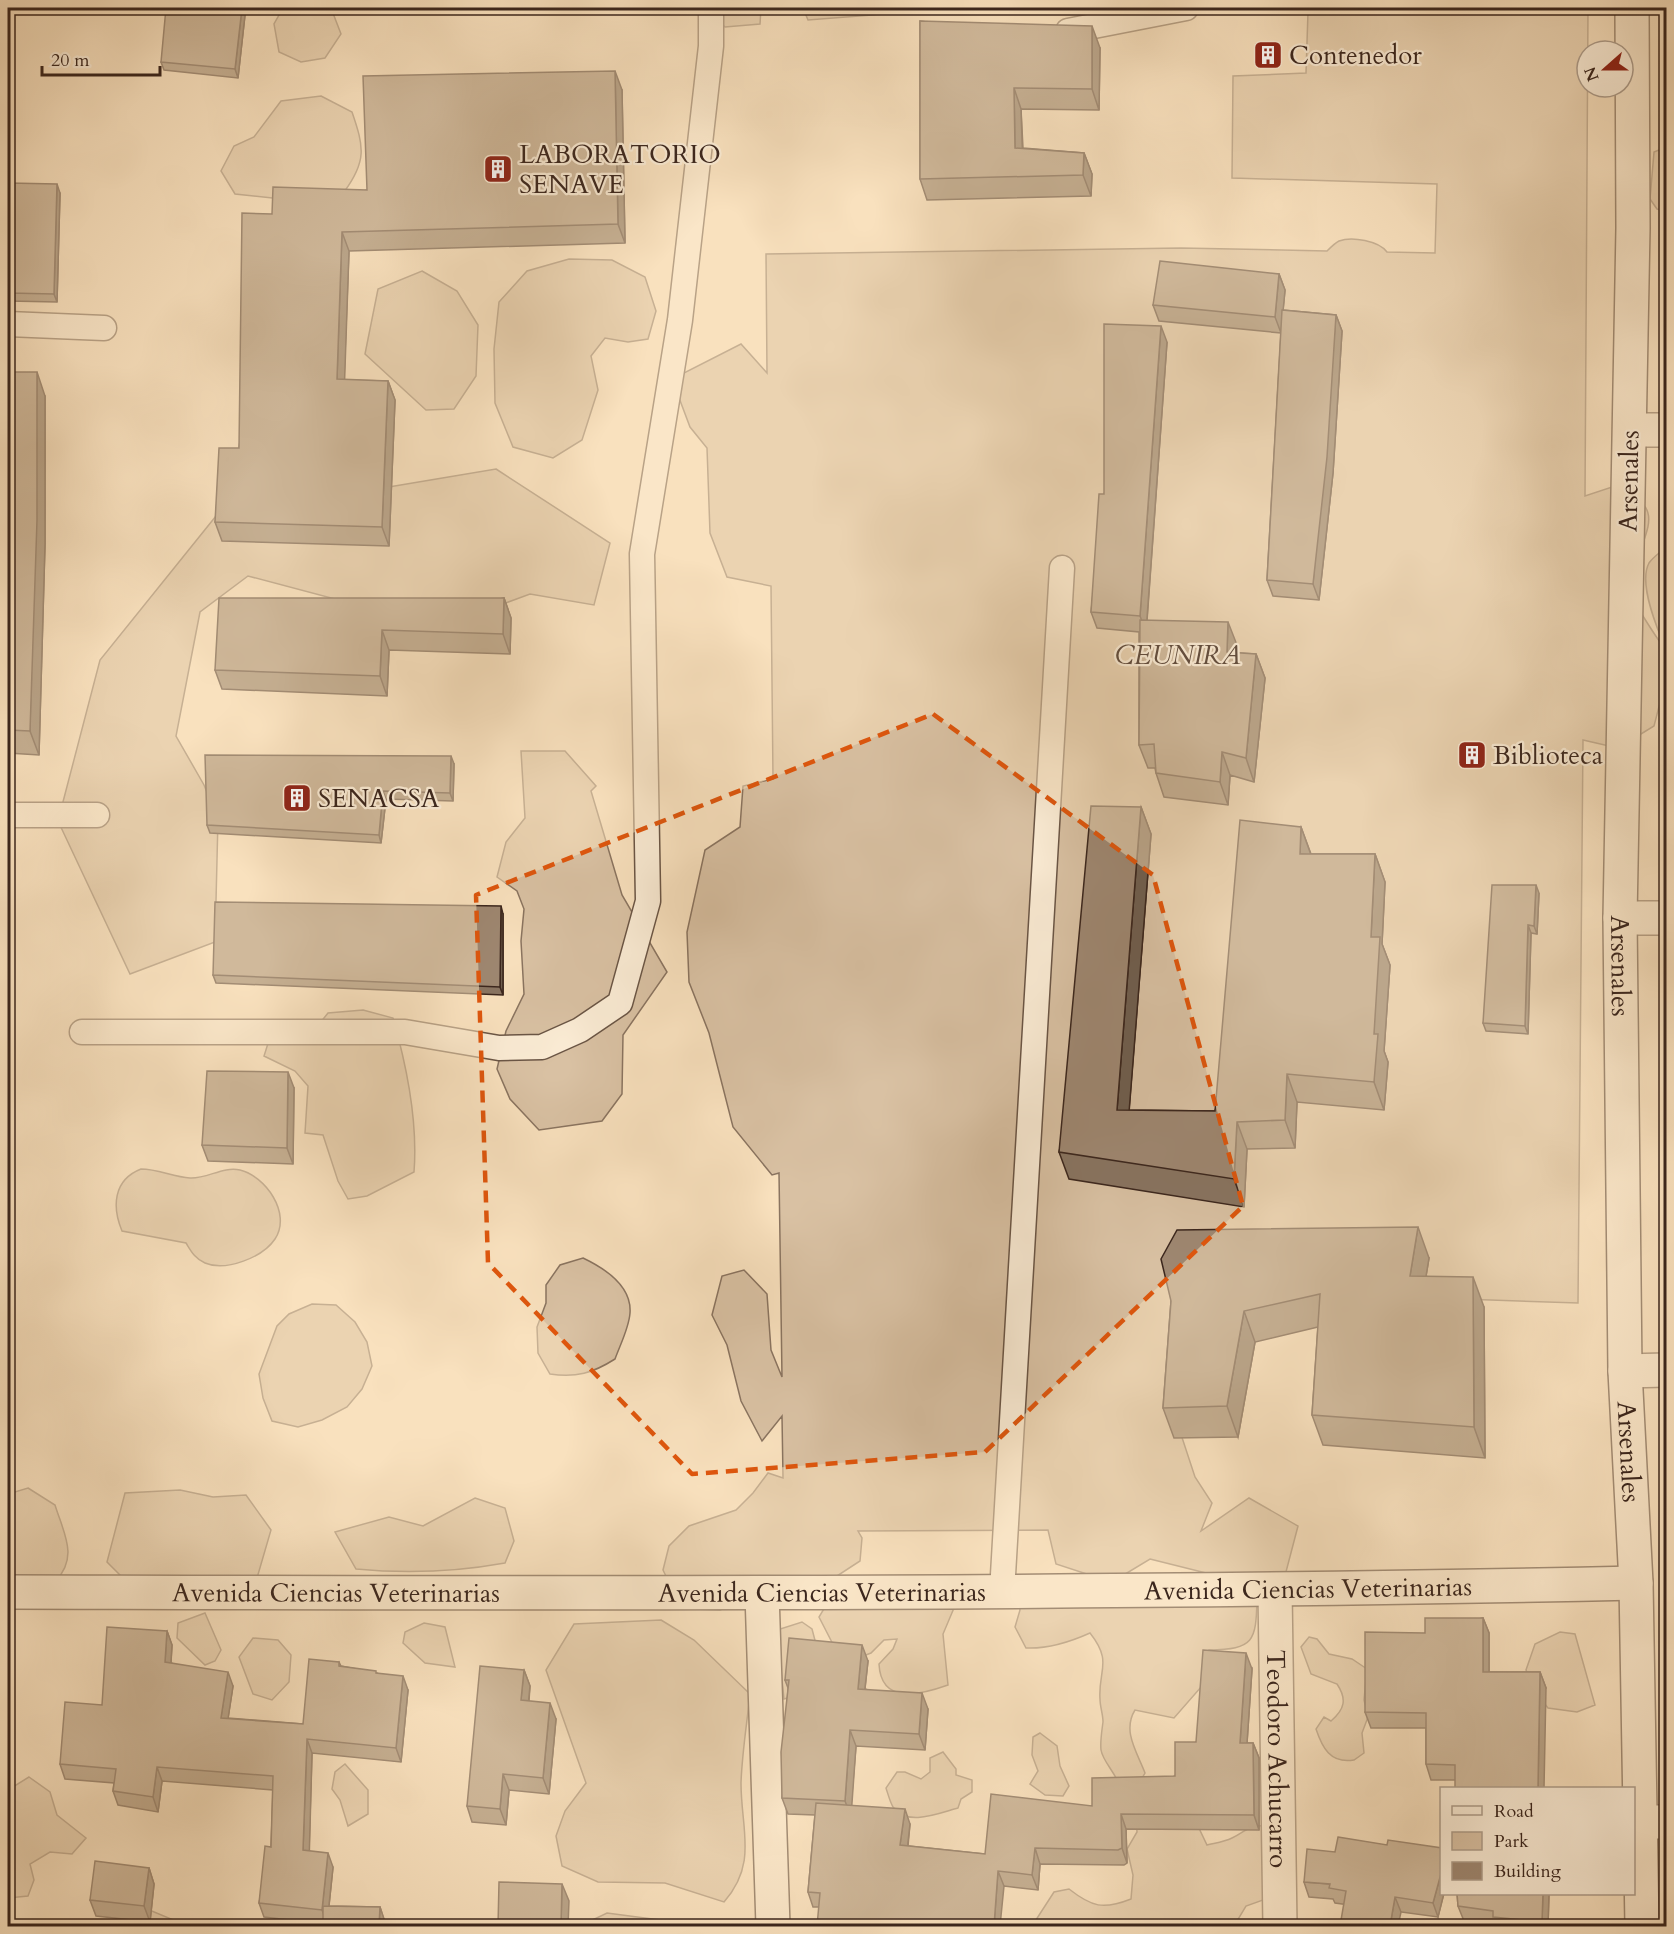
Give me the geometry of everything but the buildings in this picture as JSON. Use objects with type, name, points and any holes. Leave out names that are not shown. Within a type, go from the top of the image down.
[{"type":"main road","name":"Arsenales","points":[[1632,8],[1633,228],[1620,918],[1625,1371],[1636,1583],[1653,1822],[1642,1926]]},
{"type":"main road","points":[[1630,430],[1666,430]]},
{"type":"main road","points":[[1620,918],[1666,918]]},
{"type":"main road","points":[[1625,1371],[1666,1370]]},
{"type":"main road","name":"Avenida Ciencias Veterinarias","points":[[8,1592],[762,1594],[1275,1591],[1636,1583]]},
{"type":"main road","name":"Teodoro Achucarro","points":[[1275,1591],[1280,1926]]},
{"type":"main road","points":[[762,1594],[773,1926]]},
{"type":"lane","points":[[82,1032],[405,1032],[499,1048],[542,1047],[580,1030],[620,1003],[648,901],[642,554],[680,320],[711,46],[711,8]]},
{"type":"lane","points":[[1068,31],[1186,8]]},
{"type":"lane","points":[[8,324],[104,328]]},
{"type":"lane","points":[[1002,1592],[1062,568]]},
{"type":"lane","points":[[8,815],[97,815]]},
{"type":"highlighted area","points":[[933,714],[1153,875],[1243,1206],[985,1452],[692,1474],[488,1263],[476,895]]},
{"type":"green space","points":[[283,8],[331,8],[341,34],[325,58],[301,62],[279,52],[274,24]]},
{"type":"green space","points":[[712,8],[761,8],[760,24],[725,27],[712,15]]},
{"type":"green space","points":[[803,8],[939,8],[808,20]]},
{"type":"green space","name":"CEUNIRA","points":[[1335,8],[1588,8],[1588,39],[1575,39],[1575,99],[1587,99],[1585,496],[1615,486],[1633,495],[1643,504],[1648,513],[1646,534],[1637,561],[1632,594],[1664,647],[1661,699],[1654,726],[1628,742],[1609,746],[1583,740],[1578,1303],[1203,1290],[1170,1401],[1195,1477],[1212,1503],[1201,1531],[1249,1498],[1298,1526],[1281,1591],[1257,1599],[1255,1625],[1250,1640],[1235,1648],[1209,1650],[1202,1686],[1174,1718],[1135,1710],[1131,1718],[1130,1734],[1145,1773],[1137,1787],[1120,1787],[1101,1750],[1103,1722],[1100,1689],[1103,1659],[1097,1643],[1090,1633],[1059,1644],[1026,1648],[1015,1627],[1020,1610],[1019,1602],[1108,1581],[1056,1564],[1048,1530],[858,1531],[862,1538],[860,1561],[837,1576],[788,1584],[720,1610],[694,1609],[674,1593],[663,1570],[669,1546],[689,1526],[736,1510],[768,1473],[783,1478],[782,1416],[762,1441],[741,1401],[727,1345],[712,1315],[722,1276],[744,1270],[767,1294],[771,1350],[782,1377],[779,1173],[772,1175],[733,1127],[709,1033],[689,982],[687,932],[705,850],[740,827],[743,786],[773,779],[771,586],[727,577],[710,533],[707,448],[690,427],[672,379],[741,344],[767,373],[766,254],[1181,248],[1327,251],[1339,241],[1351,239],[1372,242],[1387,252],[1435,253],[1437,184],[1232,178],[1233,76],[1306,73],[1308,12]],"holes":[[[1150,1559],[1210,1574],[1112,1582]]]},
{"type":"green space","points":[[321,96],[352,112],[359,135],[360,162],[344,192],[291,200],[235,194],[221,171],[234,146],[254,137],[281,101]]},
{"type":"green space","points":[[1666,147],[1666,211],[1657,209],[1650,199],[1654,152]]},
{"type":"green space","points":[[569,259],[612,260],[645,277],[656,311],[648,339],[628,342],[605,338],[591,356],[598,390],[582,440],[553,458],[513,447],[495,403],[494,349],[499,302],[527,271]]},
{"type":"green space","points":[[422,271],[457,291],[478,325],[476,376],[454,409],[426,410],[365,354],[378,289]]},
{"type":"green space","points":[[496,469],[610,543],[594,605],[530,594],[476,614],[365,607],[248,576],[200,612],[176,736],[204,785],[218,819],[215,942],[130,974],[58,821],[100,660],[216,516]]},
{"type":"green space","points":[[1666,547],[1666,649],[1650,607],[1646,572],[1649,563]]},
{"type":"green space","points":[[521,751],[565,751],[596,786],[591,791],[622,895],[667,972],[623,1035],[622,1094],[602,1121],[539,1130],[510,1099],[497,1069],[506,1031],[524,994],[521,941],[524,909],[517,891],[497,877],[506,842],[525,818]]},
{"type":"green space","points":[[363,1010],[393,1018],[403,1056],[413,1114],[414,1172],[367,1196],[348,1199],[338,1181],[323,1135],[305,1133],[308,1086],[295,1071],[264,1056],[271,1034],[320,1023],[328,1013]]},
{"type":"green space","points":[[141,1169],[190,1178],[234,1169],[249,1174],[267,1188],[278,1207],[279,1229],[275,1239],[262,1252],[253,1257],[223,1266],[205,1263],[186,1243],[122,1231],[117,1213],[117,1195],[125,1180]]},
{"type":"green space","points":[[583,1258],[608,1273],[622,1286],[629,1303],[628,1325],[615,1359],[584,1373],[550,1374],[538,1353],[537,1327],[546,1303],[546,1285],[560,1265]]},
{"type":"green space","points":[[312,1304],[336,1305],[355,1322],[367,1342],[372,1366],[362,1389],[347,1407],[322,1420],[298,1427],[272,1421],[263,1398],[259,1374],[277,1326],[289,1314]]},
{"type":"green space","points":[[28,1488],[55,1505],[67,1545],[66,1564],[55,1582],[8,1584],[8,1494]]},
{"type":"green space","points":[[180,1490],[213,1497],[246,1495],[271,1530],[257,1578],[124,1579],[107,1562],[125,1493]]},
{"type":"green space","points":[[475,1498],[505,1508],[514,1541],[505,1563],[431,1571],[356,1569],[335,1532],[389,1517],[423,1526]]},
{"type":"green space","points":[[828,1602],[954,1608],[943,1634],[948,1685],[914,1694],[904,1694],[887,1686],[881,1677],[879,1664],[893,1649],[897,1639],[884,1640],[871,1653],[850,1661],[838,1654],[819,1617]]},
{"type":"green space","points":[[205,1613],[221,1650],[215,1661],[205,1665],[177,1638],[178,1623]]},
{"type":"green space","points":[[661,1620],[694,1640],[750,1694],[741,1783],[745,1831],[744,1860],[741,1874],[724,1902],[665,1883],[598,1882],[562,1866],[556,1836],[565,1811],[586,1783],[546,1670],[574,1624]]},
{"type":"green space","points":[[802,1622],[812,1629],[821,1663],[804,1693],[784,1699],[777,1630]]},
{"type":"green space","points":[[424,1623],[445,1627],[455,1667],[425,1663],[403,1643],[405,1632]]},
{"type":"green space","points":[[1560,1632],[1575,1634],[1595,1705],[1577,1712],[1548,1708],[1537,1694],[1526,1670],[1535,1644]]},
{"type":"green space","points":[[1309,1637],[1317,1639],[1329,1654],[1352,1659],[1367,1669],[1364,1700],[1368,1717],[1362,1733],[1364,1753],[1354,1760],[1346,1761],[1333,1757],[1324,1748],[1318,1736],[1316,1729],[1324,1717],[1331,1721],[1342,1708],[1343,1699],[1337,1684],[1311,1674],[1301,1647]]},
{"type":"green space","points":[[253,1638],[278,1640],[291,1655],[289,1682],[272,1700],[253,1694],[239,1657]]},
{"type":"green space","points":[[1040,1733],[1057,1746],[1060,1766],[1069,1786],[1063,1796],[1045,1795],[1030,1784],[1038,1771],[1032,1755],[1033,1737]]},
{"type":"green space","points":[[943,1752],[956,1769],[956,1775],[972,1780],[972,1792],[961,1799],[958,1808],[942,1813],[915,1817],[899,1813],[893,1807],[886,1788],[897,1772],[905,1772],[921,1779],[930,1772],[930,1758]]},
{"type":"green space","points":[[345,1764],[368,1790],[368,1814],[348,1826],[340,1800],[332,1789],[335,1772]]},
{"type":"green space","points":[[29,1777],[50,1792],[57,1815],[86,1838],[72,1854],[50,1852],[30,1864],[34,1880],[28,1896],[8,1898],[8,1790]]},
{"type":"green space","points":[[1136,1815],[1196,1822],[1207,1845],[1229,1839],[1252,1827],[1268,1827],[1274,1896],[1246,1906],[1234,1926],[1032,1926],[1054,1892],[1069,1889],[1084,1900],[1098,1905],[1113,1905],[1131,1899],[1133,1875],[1127,1849],[1137,1832]]},
{"type":"green space","points":[[147,1909],[176,1921],[180,1926],[118,1926],[129,1914]]},
{"type":"green space","points":[[607,1913],[660,1920],[688,1926],[580,1926]]},
{"type":"place","name":"Contenedor","points":[[1268,55]]},
{"type":"place","name":"LABORATORIO SENAVE","points":[[498,169]]},
{"type":"place","name":"Biblioteca","points":[[1472,755]]},
{"type":"place","name":"SENACSA","points":[[297,798]]}]
